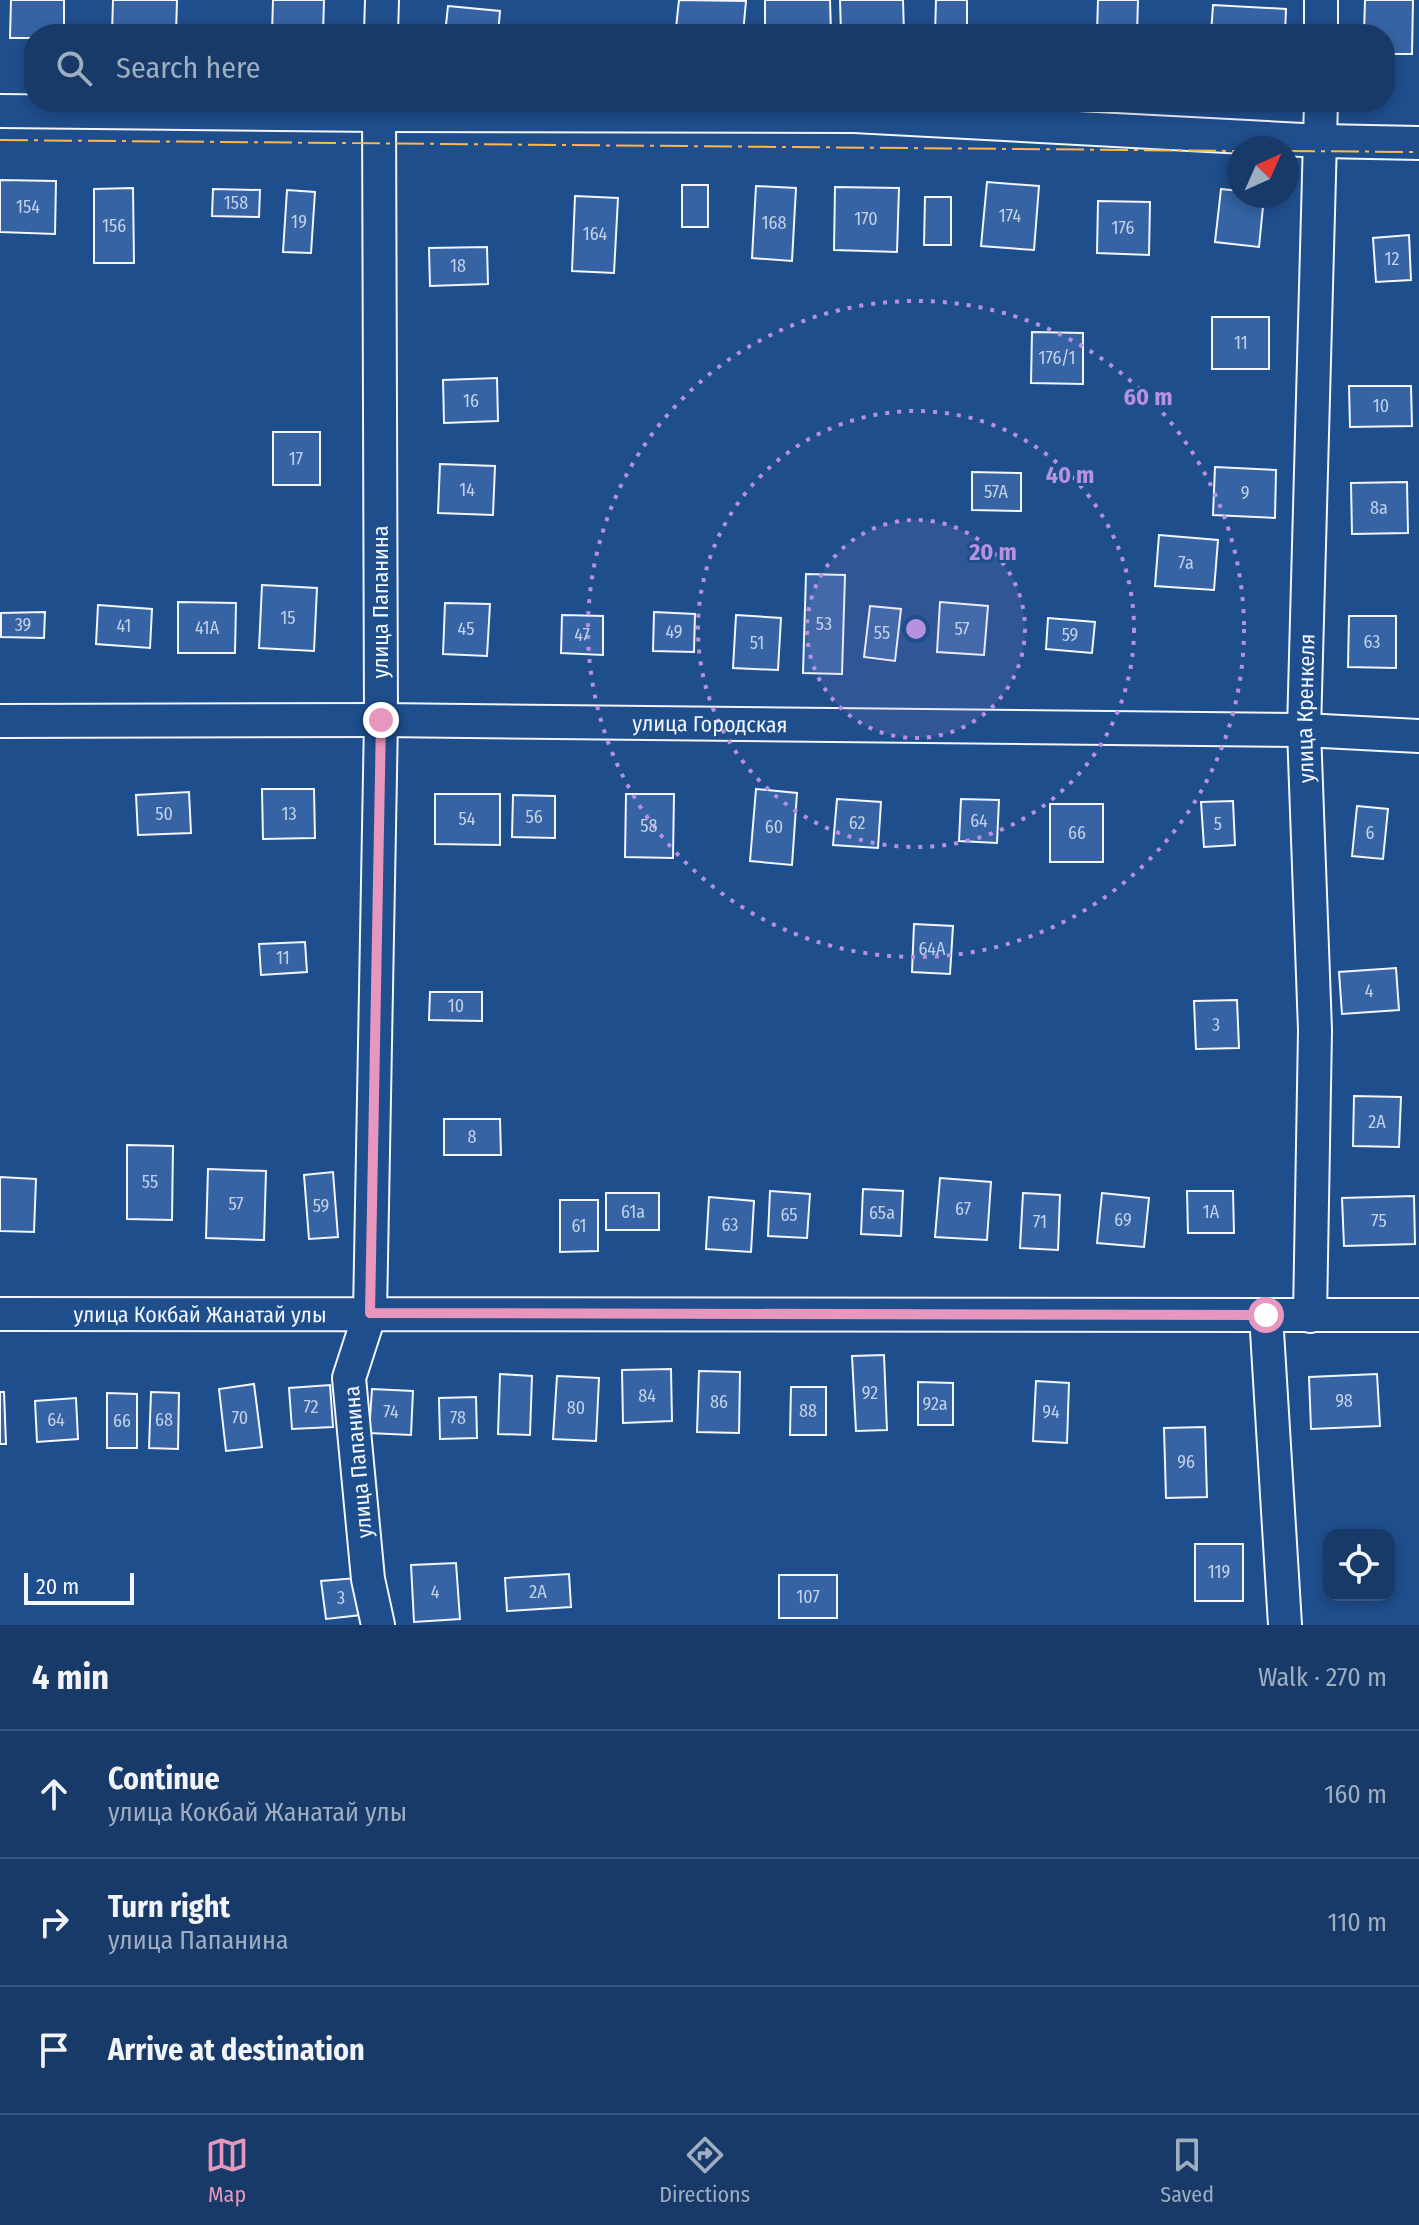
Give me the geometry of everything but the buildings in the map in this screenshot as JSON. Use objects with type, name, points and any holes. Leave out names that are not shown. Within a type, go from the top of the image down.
[{"type":"street","points":[[381,24],[382,0]]},
{"type":"street","points":[[1321,0],[1321,24]]},
{"type":"street","points":[[0,111],[24,111]]},
{"type":"street","name":"улица Папанина","points":[[378,112],[381,720],[370,1313],[349,1378],[368,1579],[378,1625]]},
{"type":"street","points":[[582,112],[854,116],[1321,141],[1419,143]]},
{"type":"street","name":"улица Кренкеля","points":[[1310,1316],[1315,1030],[1304,730],[1321,112]]},
{"type":"street","name":"улица Городская","points":[[0,721],[381,720],[1304,730],[1419,736]]},
{"type":"street","name":"улица Кокбай Жанатай улы","points":[[0,1314],[1419,1315]]},
{"type":"street","points":[[1266,1315],[1285,1625]]},
{"type":"power","points":[[0,140],[1227,151]]},
{"type":"power","points":[[1299,151],[1419,152]]},
{"type":"route","points":[[381,720],[370,1313],[1266,1315]]}]
